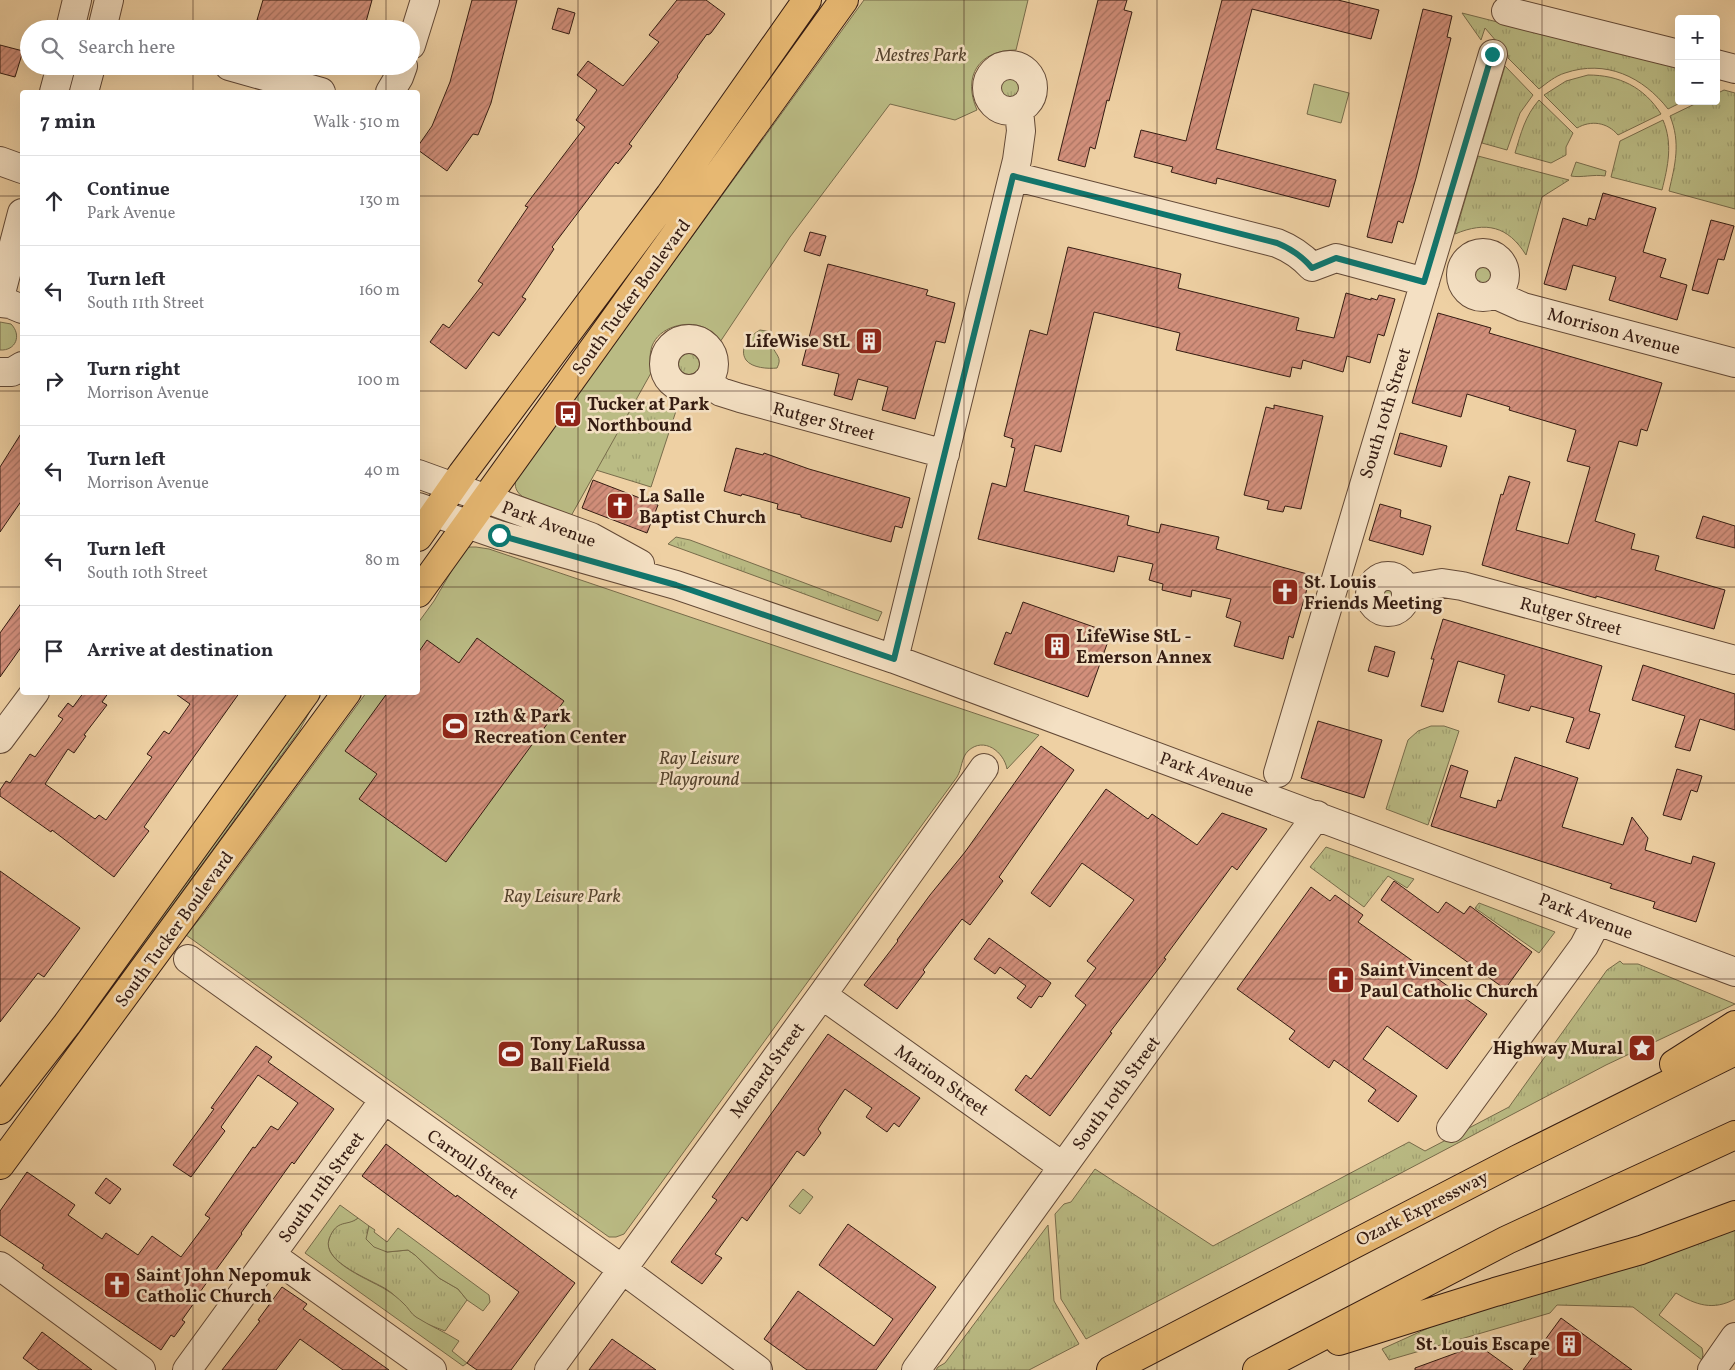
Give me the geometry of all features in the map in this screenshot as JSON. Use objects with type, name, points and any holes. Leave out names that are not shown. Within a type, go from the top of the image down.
[{"type":"main road","name":"South Tucker Boulevard","points":[[420,530],[426,510],[452,487],[670,195],[807,0]]},
{"type":"main road","name":"South Tucker Boulevard","points":[[420,590],[844,0]]},
{"type":"main road","name":"South Tucker Boulevard","points":[[0,1110],[67,1024],[304,695]]},
{"type":"main road","name":"South Tucker Boulevard","points":[[0,1165],[345,695]]},
{"type":"main road","points":[[1700,1057],[1735,1025]]},
{"type":"main road","name":"Ozark Expressway","points":[[1111,1370],[1622,1106],[1700,1057],[1735,1051]]},
{"type":"main road","points":[[1264,1366],[1507,1240],[1735,1135]]},
{"type":"main road","points":[[1264,1366],[1495,1292],[1641,1250],[1735,1215]]},
{"type":"street","points":[[104,20],[110,0]]},
{"type":"street","points":[[419,20],[425,0]]},
{"type":"street","points":[[1506,11],[1675,53]]},
{"type":"street","name":"South 10th Street","points":[[1278,773],[1492,54]]},
{"type":"street","points":[[1720,65],[1735,68]]},
{"type":"street","points":[[55,90],[59,75]]},
{"type":"street","points":[[85,90],[89,75]]},
{"type":"street","points":[[261,75],[314,90]]},
{"type":"street","points":[[391,90],[400,75]]},
{"type":"street","points":[[894,659],[1013,176],[1020,141],[1019,110]]},
{"type":"street","points":[[0,161],[20,168]]},
{"type":"street","points":[[1013,176],[1277,243],[1291,248],[1312,268],[1336,258],[1424,282]]},
{"type":"street","points":[[0,297],[20,221]]},
{"type":"street","name":"Morrison Avenue","points":[[1494,294],[1508,302],[1523,307],[1735,363]]},
{"type":"street","points":[[0,304],[10,304],[20,308]]},
{"type":"street","name":"Rutger Street","points":[[706,382],[721,392],[740,398],[945,454]]},
{"type":"street","name":"Park Avenue","points":[[420,475],[591,537],[676,585]]},
{"type":"street","name":"Park Avenue","points":[[426,510],[466,525],[676,585],[894,659],[1317,815],[1597,921],[1734,968]]},
{"type":"street","name":"Rutger Street","points":[[1406,589],[1442,583],[1462,586],[1735,660]]},
{"type":"street","points":[[0,739],[33,695]]},
{"type":"street","name":"Menard Street","points":[[549,1370],[822,995],[984,768]]},
{"type":"street","name":"South 10th Street","points":[[916,1370],[1317,815]]},
{"type":"street","points":[[1451,1128],[1584,946],[1597,921]]},
{"type":"street","name":"Carroll Street","points":[[188,959],[622,1269],[758,1370]]},
{"type":"street","name":"Marion Street","points":[[822,995],[1062,1166]]},
{"type":"street","name":"South 11th Street","points":[[188,1370],[384,1100]]},
{"type":"street","points":[[271,1256],[432,1370]]},
{"type":"street","points":[[0,1266],[141,1370]]},
{"type":"street","points":[[1712,1370],[1735,1337]]},
{"type":"green space","name":"Mestres Park","points":[[864,0],[1028,0],[1016,50],[1003,51],[992,55],[983,60],[977,67],[973,76],[972,86],[977,110],[955,120],[890,104],[790,237],[720,342],[706,328],[689,324],[667,330],[656,339],[650,353],[651,373],[571,516],[523,497],[516,489],[516,479]]},
{"type":"green space","points":[[1462,13],[1675,67],[1676,105],[1668,109],[1647,88],[1635,80],[1609,70],[1595,68],[1580,69],[1561,74],[1539,89],[1508,58],[1508,55],[1485,28],[1481,40]]},
{"type":"green space","points":[[1505,66],[1533,95],[1520,113],[1507,150],[1482,143]]},
{"type":"green space","points":[[1588,75],[1610,77],[1630,84],[1647,97],[1661,114],[1618,135],[1609,127],[1599,124],[1582,125],[1577,128],[1544,95],[1566,81]]},
{"type":"green space","points":[[1009,78],[1017,81],[1020,89],[1017,97],[1009,100],[1001,97],[998,89],[1001,81]]},
{"type":"green space","points":[[1314,84],[1349,93],[1341,123],[1307,114]]},
{"type":"green space","points":[[1724,90],[1735,93],[1735,209],[1669,191],[1676,154],[1675,135],[1670,116],[1693,105],[1720,105],[1720,92]]},
{"type":"green space","points":[[1539,100],[1573,133],[1566,147],[1566,155],[1551,163],[1515,153],[1527,119]]},
{"type":"green space","points":[[1663,120],[1669,146],[1668,164],[1662,190],[1611,177],[1620,141]]},
{"type":"green space","points":[[1478,156],[1569,180],[1542,197],[1526,255],[1512,238],[1504,232],[1495,229],[1477,228],[1455,234]]},
{"type":"green space","points":[[1576,162],[1606,171],[1605,176],[1571,176]]},
{"type":"green space","points":[[1483,262],[1491,266],[1495,274],[1491,282],[1483,286],[1475,282],[1471,274],[1475,266]]},
{"type":"green space","points":[[0,322],[11,324],[17,337],[16,342],[6,350],[0,350]]},
{"type":"green space","points":[[760,330],[772,332],[772,345],[779,359],[777,368],[756,366],[746,360],[744,351],[747,342]]},
{"type":"green space","points":[[688,351],[696,355],[700,363],[696,371],[688,375],[680,371],[676,363],[680,355]]},
{"type":"green space","points":[[596,388],[676,411],[651,487],[596,470],[575,508]]},
{"type":"green space","points":[[676,537],[690,540],[882,612],[878,621],[668,544]]},
{"type":"green space","name":"Ray Leisure Park","points":[[476,547],[489,549],[1039,735],[1007,769],[1002,757],[992,748],[980,745],[968,751],[957,777],[624,1234],[616,1237],[609,1237],[186,935],[203,915],[365,695],[420,695],[420,620],[434,601],[464,549]]},
{"type":"green space","points":[[1387,583],[1395,586],[1398,594],[1395,602],[1387,605],[1379,602],[1376,594],[1379,586]]},
{"type":"green space","points":[[314,704],[299,731],[72,1043],[70,1041]]},
{"type":"green space","points":[[1431,726],[1444,726],[1459,731],[1428,825],[1386,809],[1408,740],[1418,731]]},
{"type":"green space","points":[[1326,847],[1414,879],[1407,888],[1388,876],[1364,907],[1310,867]]},
{"type":"green space","points":[[1479,903],[1555,932],[1539,953],[1475,908]]},
{"type":"green space","points":[[1620,961],[1623,964],[1638,964],[1735,1004],[1606,1065],[1086,1339],[1061,1299],[1055,1214],[1064,1204],[1071,1202],[1095,1169],[1213,1246],[1409,1142],[1425,1151],[1509,1107],[1607,970]]},
{"type":"green space","points":[[803,1189],[813,1197],[800,1214],[789,1206]]},
{"type":"green space","points":[[340,1205],[358,1218],[335,1228],[332,1232],[329,1239],[329,1248],[333,1256],[350,1270],[392,1294],[416,1317],[459,1341],[452,1351],[467,1363],[463,1366],[305,1253]]},
{"type":"green space","points":[[358,1218],[369,1226],[367,1233],[387,1252],[408,1250],[439,1278],[458,1289],[467,1300],[445,1331],[417,1318],[391,1292],[349,1269],[333,1255],[329,1247],[329,1239],[332,1232],[338,1225]]},
{"type":"green space","points":[[1048,1225],[1054,1301],[1079,1344],[1029,1370],[936,1370],[945,1363]]},
{"type":"green space","points":[[369,1226],[387,1242],[398,1228],[489,1295],[490,1302],[483,1311],[467,1300],[458,1289],[439,1278],[408,1250],[387,1252],[374,1247],[366,1239]]},
{"type":"green space","points":[[1735,1228],[1735,1299],[1712,1306],[1691,1301],[1676,1293],[1659,1315],[1702,1348],[1702,1360],[1633,1307],[1557,1305],[1550,1313],[1389,1360],[1382,1349],[1457,1315]]},
{"type":"building","points":[[263,0],[372,0],[366,20],[257,20]]},
{"type":"building","points":[[472,0],[517,0],[491,103],[478,135],[473,134],[447,171],[420,151],[420,143],[432,126],[450,82]]},
{"type":"building","points":[[677,0],[706,0],[725,14],[711,33],[707,34],[629,144],[632,146],[618,164],[616,162],[552,247],[554,249],[522,297],[526,299],[499,336],[493,332],[466,369],[430,342],[443,324],[449,328],[483,284],[478,281],[528,207],[525,206],[585,127],[576,120],[597,90],[577,75],[588,61],[623,86],[659,42],[649,35]]},
{"type":"building","points":[[1098,0],[1127,0],[1124,10],[1132,12],[1095,149],[1090,147],[1085,167],[1058,160]]},
{"type":"building","points":[[1222,0],[1338,0],[1379,10],[1371,39],[1252,9],[1216,149],[1336,180],[1329,207],[1217,178],[1216,184],[1171,172],[1173,167],[1134,157],[1141,130],[1186,141]]},
{"type":"building","points":[[558,8],[575,13],[569,34],[552,29]]},
{"type":"building","points":[[1423,9],[1452,16],[1447,37],[1451,38],[1416,178],[1403,223],[1398,221],[1392,243],[1367,237]]},
{"type":"building","points":[[0,45],[20,50],[20,61],[15,77],[0,73]]},
{"type":"building","points":[[1603,193],[1656,208],[1643,252],[1666,259],[1660,277],[1687,285],[1677,320],[1609,300],[1616,277],[1573,265],[1566,290],[1544,284],[1563,218],[1587,226],[1589,218],[1595,220]]},
{"type":"building","points":[[1711,220],[1734,226],[1724,260],[1718,259],[1708,294],[1692,290]]},
{"type":"building","points":[[810,232],[826,236],[820,256],[804,251]]},
{"type":"building","points":[[1068,247],[1181,274],[1178,288],[1299,318],[1296,330],[1334,338],[1346,293],[1371,300],[1371,298],[1377,300],[1379,295],[1395,299],[1384,336],[1378,334],[1370,363],[1347,356],[1343,372],[1303,360],[1301,369],[1292,367],[1290,377],[1176,350],[1180,333],[1094,312],[1061,452],[1035,445],[1024,491],[1129,516],[1127,525],[1159,533],[1161,524],[1219,537],[1216,549],[1311,575],[1293,638],[1289,636],[1283,659],[1234,646],[1241,622],[1226,617],[1231,599],[1192,590],[1191,597],[1162,590],[1163,584],[1149,580],[1153,564],[1118,556],[1114,572],[978,539],[992,483],[1006,487],[1015,448],[1011,447],[1013,439],[1004,436],[1030,330],[1047,335]]},
{"type":"building","name":"LifeWise StL","points":[[828,264],[928,290],[926,295],[955,303],[945,343],[936,341],[915,419],[882,410],[888,387],[858,379],[852,400],[834,395],[839,374],[802,365]]},
{"type":"building","points":[[1438,313],[1491,328],[1489,333],[1662,383],[1647,431],[1641,429],[1637,446],[1619,441],[1595,521],[1635,534],[1631,549],[1659,556],[1655,570],[1725,590],[1714,629],[1482,565],[1501,494],[1503,495],[1509,476],[1530,482],[1516,530],[1568,544],[1590,467],[1567,461],[1576,430],[1509,410],[1510,407],[1467,394],[1461,417],[1412,403]]},
{"type":"building","points":[[1274,405],[1323,416],[1301,509],[1285,506],[1283,512],[1267,509],[1269,501],[1244,495],[1266,407],[1274,409]]},
{"type":"building","points":[[1400,433],[1447,446],[1441,467],[1394,454]]},
{"type":"building","points":[[20,435],[20,503],[0,532],[0,467]]},
{"type":"building","points":[[736,448],[763,455],[764,453],[809,469],[910,498],[902,528],[895,526],[891,542],[777,509],[778,504],[724,491]]},
{"type":"building","name":"La Salle Baptist Church","points":[[593,480],[658,505],[647,533],[582,508]]},
{"type":"building","points":[[1380,504],[1401,510],[1400,517],[1431,526],[1423,555],[1369,540]]},
{"type":"building","points":[[1703,516],[1735,526],[1735,548],[1696,538]]},
{"type":"building","name":"LifeWise StL - Emerson Annex","points":[[1023,602],[1111,633],[1088,697],[994,664],[1006,632],[1011,634]]},
{"type":"building","points":[[20,605],[20,649],[0,677],[0,633]]},
{"type":"building","points":[[1443,619],[1602,666],[1589,711],[1600,714],[1589,749],[1566,742],[1574,718],[1531,706],[1529,711],[1498,702],[1505,675],[1458,661],[1443,712],[1421,706],[1434,659],[1431,659]]},
{"type":"building","name":"12th & Park Recreation Center","points":[[477,638],[564,701],[446,862],[359,799],[377,774],[345,751],[386,695],[420,695],[420,650],[427,640],[459,663]]},
{"type":"building","points":[[1375,646],[1395,652],[1388,677],[1368,671]]},
{"type":"building","points":[[1643,665],[1735,694],[1735,730],[1700,719],[1690,751],[1675,747],[1685,716],[1632,700]]},
{"type":"building","points":[[82,695],[107,695],[102,702],[107,705],[84,735],[86,736],[74,753],[68,749],[45,784],[95,819],[99,815],[106,820],[152,757],[147,754],[164,731],[169,734],[190,704],[177,695],[238,695],[144,827],[149,831],[114,877],[52,830],[51,832],[0,796],[0,790],[6,781],[10,783],[30,754],[35,757],[63,719],[58,716],[68,703],[73,707]]},
{"type":"building","points":[[1318,721],[1382,740],[1364,798],[1301,778]]},
{"type":"building","points":[[1041,746],[1074,770],[999,877],[1003,881],[970,925],[962,919],[923,970],[925,972],[897,1009],[864,985],[930,895],[965,852]]},
{"type":"building","points":[[1515,757],[1578,778],[1562,827],[1623,845],[1632,817],[1648,838],[1645,850],[1691,864],[1693,856],[1715,863],[1696,922],[1653,908],[1655,902],[1610,888],[1612,884],[1431,826],[1451,765],[1468,771],[1460,797],[1496,808],[1498,800],[1501,801]]},
{"type":"building","points":[[1677,769],[1702,776],[1697,792],[1691,790],[1681,820],[1663,815]]},
{"type":"building","points":[[1106,789],[1148,819],[1152,814],[1197,845],[1222,813],[1267,829],[1237,870],[1232,866],[1050,1116],[1015,1090],[1026,1075],[1031,1079],[1086,1005],[1075,996],[1096,968],[1087,961],[1134,900],[1082,863],[1050,907],[1031,893]]},
{"type":"building","points":[[0,871],[80,928],[44,977],[38,973],[0,1022]]},
{"type":"building","points":[[1394,881],[1438,913],[1446,902],[1464,914],[1470,906],[1532,952],[1505,989],[1381,900]]},
{"type":"building","name":"Saint Vincent de Paul Catholic Church","points":[[1311,887],[1330,901],[1335,895],[1363,915],[1358,922],[1487,1014],[1447,1069],[1387,1026],[1363,1059],[1417,1096],[1398,1122],[1368,1101],[1376,1090],[1334,1060],[1329,1068],[1289,1039],[1295,1031],[1237,989]]},
{"type":"building","points":[[989,938],[1051,983],[1042,997],[1039,996],[1031,1008],[1017,998],[1026,986],[1000,967],[995,974],[974,959]]},
{"type":"building","points":[[828,1034],[920,1098],[899,1127],[894,1123],[887,1132],[866,1117],[872,1108],[845,1089],[818,1129],[821,1133],[804,1156],[797,1151],[747,1221],[742,1217],[715,1254],[722,1258],[702,1284],[671,1262],[717,1200],[712,1197]]},
{"type":"building","points":[[256,1046],[272,1057],[268,1062],[334,1109],[294,1164],[292,1162],[241,1233],[192,1303],[194,1303],[182,1320],[185,1322],[174,1337],[171,1335],[161,1350],[42,1268],[44,1265],[0,1235],[0,1211],[27,1172],[75,1205],[68,1215],[102,1239],[106,1233],[138,1255],[152,1236],[181,1257],[210,1218],[205,1215],[253,1147],[255,1148],[271,1126],[278,1130],[298,1103],[258,1075],[221,1127],[225,1131],[191,1177],[173,1165],[214,1109],[211,1108]]},
{"type":"building","points":[[386,1144],[575,1283],[511,1370],[477,1370],[467,1363],[519,1292],[362,1176]]},
{"type":"building","points":[[106,1178],[121,1189],[110,1204],[95,1193]]},
{"type":"building","points":[[848,1224],[936,1287],[876,1370],[807,1370],[764,1339],[798,1291],[874,1346],[893,1319],[819,1265]]},
{"type":"building","points":[[282,1287],[307,1304],[303,1309],[389,1370],[343,1370],[300,1339],[276,1370],[222,1370],[260,1321],[258,1320]]},
{"type":"building","name":"St. Louis Escape","points":[[1561,1318],[1632,1370],[1523,1370]]},
{"type":"building","points":[[42,1332],[92,1370],[39,1370],[23,1358]]},
{"type":"building","points":[[612,1339],[629,1351],[656,1370],[589,1370]]},
{"type":"building","name":"St. Louis Escape","points":[[1478,1345],[1513,1370],[1415,1370],[1415,1368]]},
{"type":"place","name":"LifeWise StL","points":[[869,341]]},
{"type":"place","name":"Tucker at Park Northbound","points":[[568,414]]},
{"type":"place","name":"La Salle Baptist Church","points":[[620,506]]},
{"type":"place","name":"St. Louis Friends Meeting","points":[[1285,592]]},
{"type":"place","name":"LifeWise StL - Emerson Annex","points":[[1057,646]]},
{"type":"place","name":"12th & Park Recreation Center","points":[[455,726]]},
{"type":"place","name":"Saint Vincent de Paul Catholic Church","points":[[1341,980]]},
{"type":"place","name":"Highway Mural","points":[[1642,1048]]},
{"type":"place","name":"Tony LaRussa Ball Field","points":[[511,1054]]},
{"type":"place","name":"Saint John Nepomuk Catholic Church","points":[[117,1285]]},
{"type":"place","name":"St. Louis Escape","points":[[1569,1344]]},
{"type":"route","points":[[499,535],[676,585],[894,659],[1013,176],[1277,243],[1291,248],[1312,268],[1336,258],[1424,282],[1492,54]]},
{"type":"park label","name":"Ray Leisure Playground","points":[[699,768]]}]
